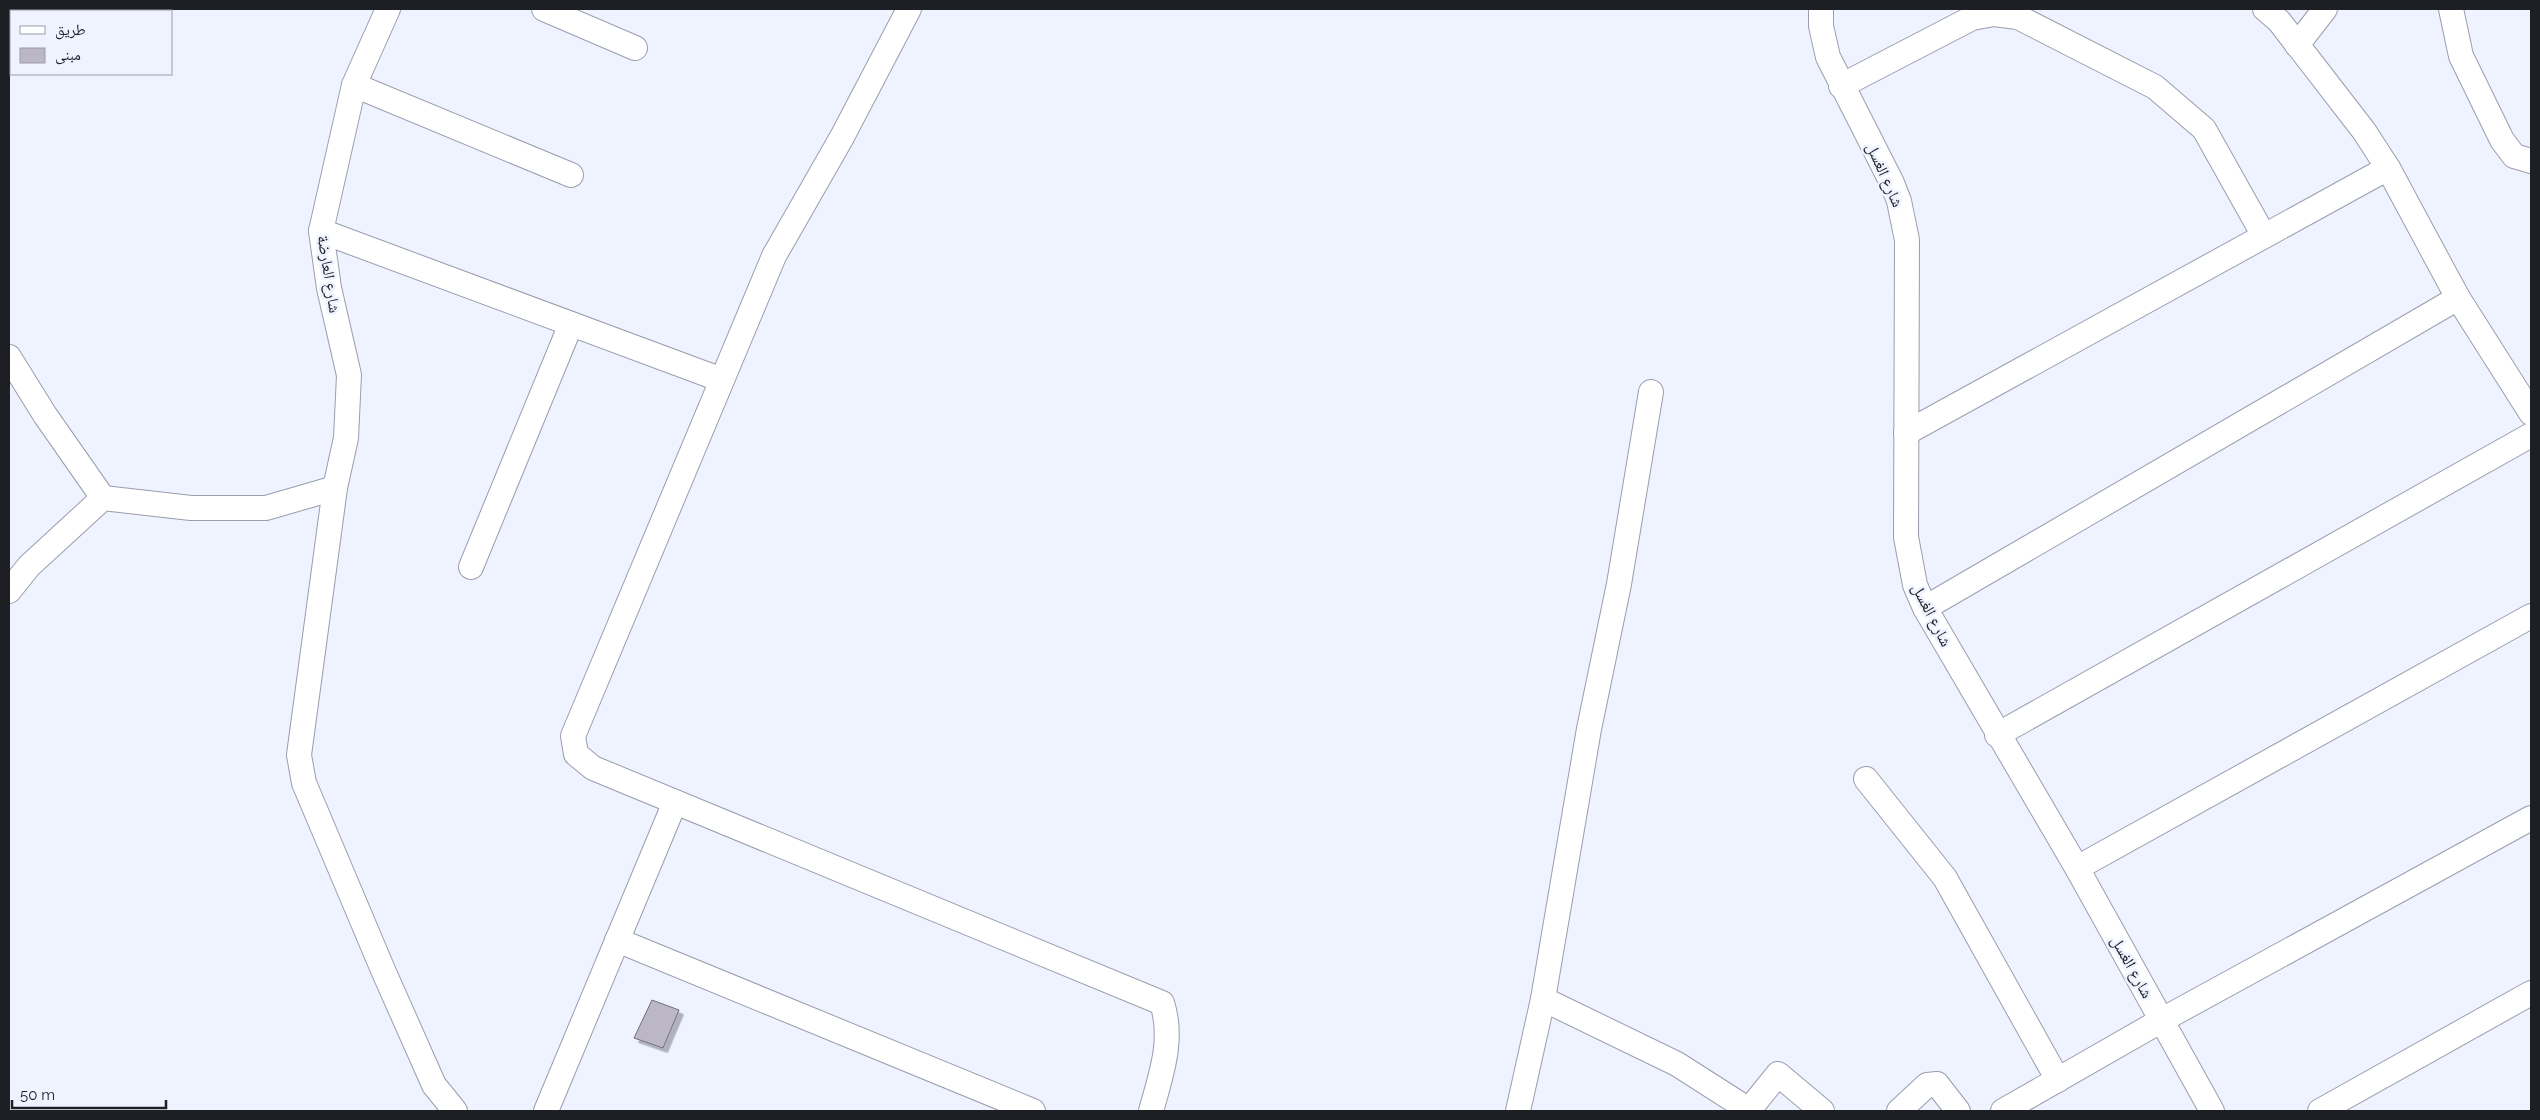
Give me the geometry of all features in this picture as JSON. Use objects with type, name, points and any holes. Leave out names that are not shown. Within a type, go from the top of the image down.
[{"type":"street","name":"شارع العارضة","points":[[388,9],[354,85],[321,231],[329,288],[349,374],[346,438],[335,488],[298,755],[304,783],[383,970],[434,1085],[455,1111]]},
{"type":"street","points":[[544,9],[635,48]]},
{"type":"street","points":[[909,9],[842,137],[774,256],[573,736],[576,754],[593,768],[1162,1003],[1168,1020],[1166,1055],[1151,1111]]},
{"type":"street","name":"شارع الغسل","points":[[1821,9],[1821,26],[1828,57],[1841,86],[1892,183],[1904,220],[1907,240],[1906,537],[1915,585],[1997,735],[2077,868],[2212,1111]]},
{"type":"street","points":[[2265,9],[2279,21],[2364,131],[2388,168],[2458,298],[2531,413]]},
{"type":"street","points":[[2297,44],[2325,9]]},
{"type":"street","points":[[2451,9],[2461,56],[2502,140],[2514,156],[2531,161]]},
{"type":"street","points":[[1841,86],[1972,18],[1994,14],[2018,17],[2154,87],[2204,129],[2264,236]]},
{"type":"street","points":[[354,85],[571,175]]},
{"type":"street","points":[[1906,433],[2388,168]]},
{"type":"street","points":[[321,231],[722,380]]},
{"type":"street","points":[[1926,608],[2458,298]]},
{"type":"street","points":[[471,568],[572,324]]},
{"type":"street","points":[[9,357],[16,386],[103,498],[191,508],[266,508],[335,488]]},
{"type":"street","points":[[1518,1111],[1542,999],[1589,729],[1619,584],[1651,392]]},
{"type":"street","points":[[1997,735],[2531,435]]},
{"type":"street","points":[[9,591],[29,566],[103,498]]},
{"type":"street","points":[[2077,868],[2531,616]]},
{"type":"street","points":[[1866,780],[1945,878],[2058,1080]]},
{"type":"street","points":[[546,1111],[676,802]]},
{"type":"street","points":[[2003,1111],[2162,1020],[2531,818]]},
{"type":"street","points":[[617,940],[1033,1111]]},
{"type":"street","points":[[2320,1111],[2531,993]]},
{"type":"street","points":[[1542,999],[1676,1064],[1749,1110],[1778,1074],[1822,1111]]},
{"type":"street","points":[[1899,1111],[1927,1084],[1937,1084],[1958,1111]]},
{"type":"building","points":[[652,1000],[679,1010],[663,1048],[634,1038]]}]
